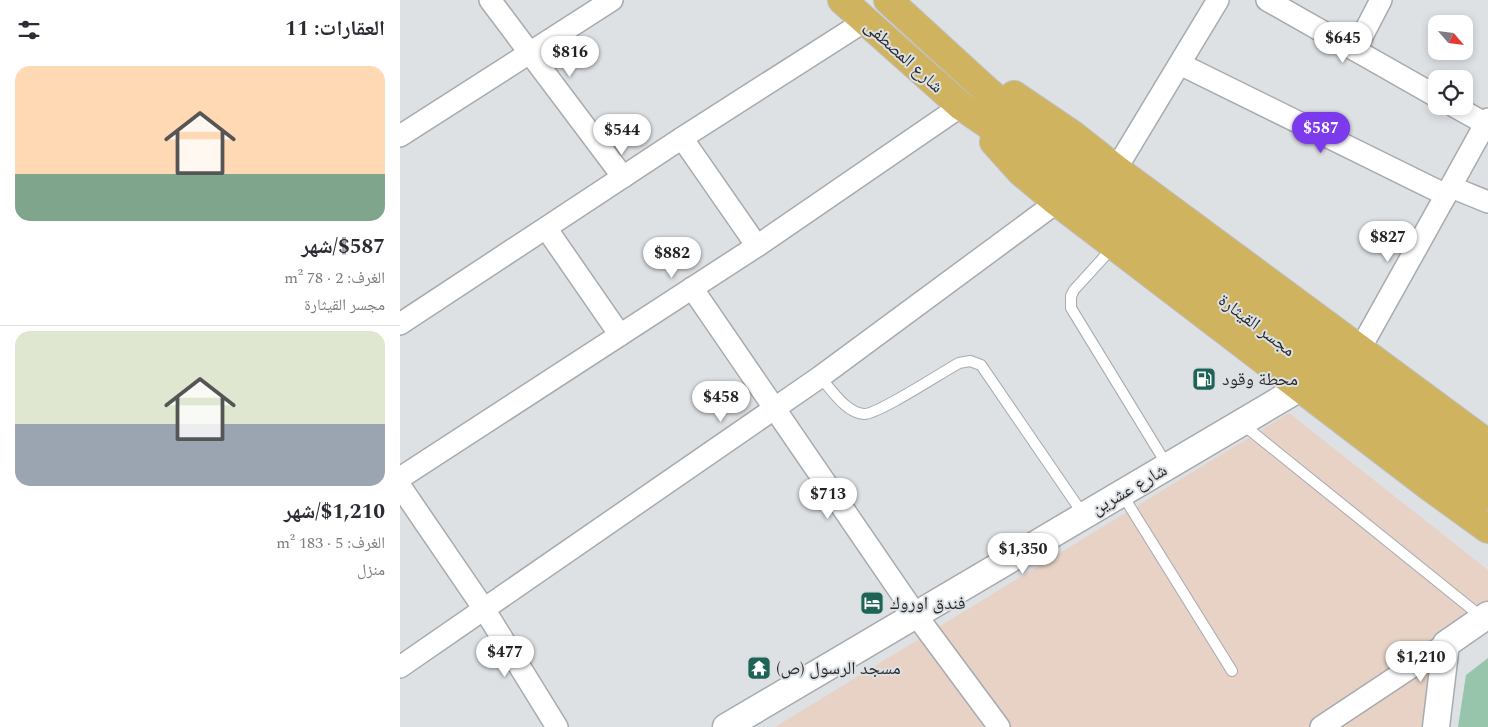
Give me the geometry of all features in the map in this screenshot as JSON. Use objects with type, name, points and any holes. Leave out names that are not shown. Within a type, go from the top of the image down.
[{"type":"highway","name":"شارع المصطفى","points":[[842,0],[964,108]]},
{"type":"highway","name":"شارع المصطفى","points":[[888,0],[928,36]]},
{"type":"highway","points":[[928,36],[983,87],[1033,144]]},
{"type":"highway","points":[[928,36],[1031,105],[1488,444]]},
{"type":"highway","points":[[964,108],[1033,144]]},
{"type":"highway","points":[[964,108],[1021,172],[1057,202],[1430,487],[1488,528]]},
{"type":"highway","name":"مجسر القيثارة","points":[[1033,144],[1488,470]]},
{"type":"highway","name":"مجسر القيثارة","points":[[1033,144],[1428,454],[1488,496]]},
{"type":"street","points":[[490,0],[623,177]]},
{"type":"street","points":[[400,136],[612,0]]},
{"type":"street","points":[[1116,169],[1218,0]]},
{"type":"street","points":[[1267,0],[1428,91]]},
{"type":"street","points":[[1355,50],[1382,0]]},
{"type":"street","points":[[400,324],[682,138],[865,21]]},
{"type":"street","points":[[1180,64],[1449,191],[1488,202]]},
{"type":"street","points":[[400,478],[757,246],[964,108]]},
{"type":"street","points":[[1360,349],[1487,122],[1473,115]]},
{"type":"street","points":[[682,138],[757,246]]},
{"type":"street","points":[[400,666],[820,377],[1057,202]]},
{"type":"street","points":[[546,228],[620,334]]},
{"type":"street","points":[[692,288],[916,615],[999,727]]},
{"type":"street","name":"شارع عشرين","points":[[726,727],[1300,388]]},
{"type":"street","points":[[400,486],[484,609],[558,727]]},
{"type":"street","points":[[1321,727],[1486,617]]},
{"type":"street","points":[[1436,727],[1446,644]]},
{"type":"lane","points":[[1114,245],[1074,290],[1071,296],[1071,308],[1168,466]]},
{"type":"lane","points":[[820,377],[848,408],[864,414],[881,408],[959,362],[970,361],[980,366],[1084,515]]},
{"type":"lane","points":[[1241,423],[1486,617]]},
{"type":"lane","points":[[1121,493],[1232,671]]},
{"type":"shaded area","points":[[1289,413],[1488,570],[1488,604],[1437,647],[1429,727],[775,727]]},
{"type":"green space","points":[[1488,658],[1488,727],[1458,727],[1466,675]]},
{"type":"place","name":"محطة وقود","points":[[1204,379]]},
{"type":"place","name":"فندق اوروك","points":[[872,603]]},
{"type":"place","name":"مسجد الرسول (ص)","points":[[759,668]]}]
